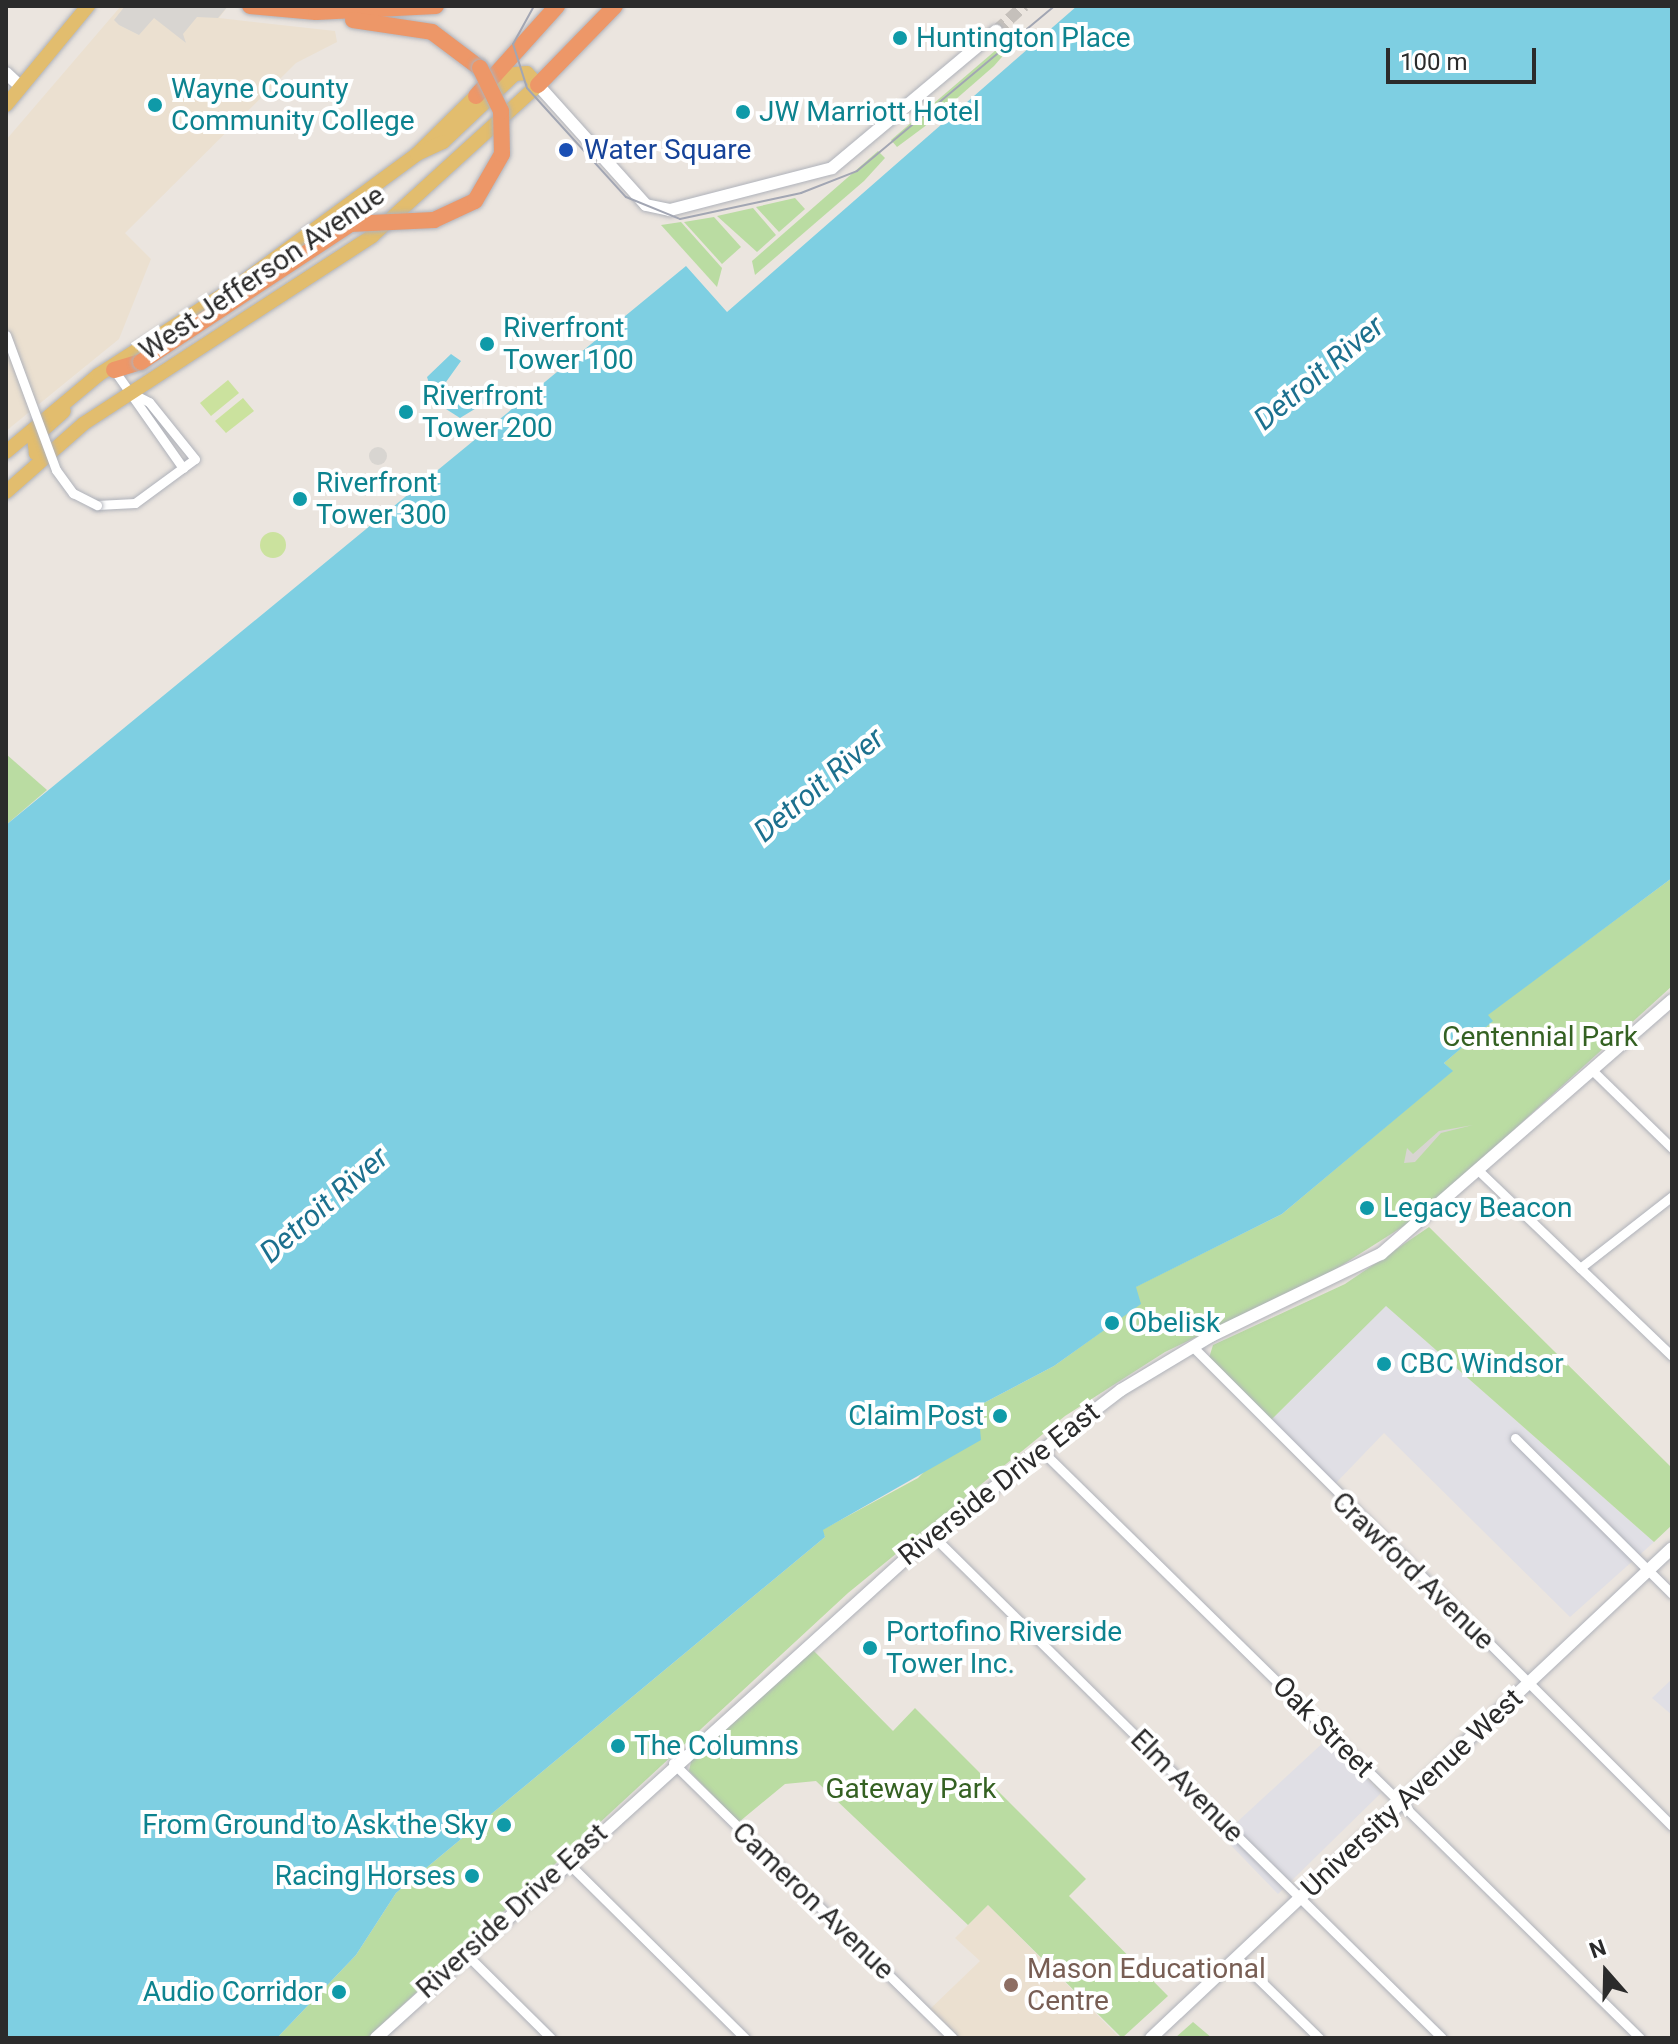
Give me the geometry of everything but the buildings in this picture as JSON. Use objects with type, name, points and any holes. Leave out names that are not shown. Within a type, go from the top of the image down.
[{"type":"highway","points":[[114,370],[141,362],[350,224],[434,220],[475,201],[502,154],[501,111],[480,68],[432,32],[283,7],[250,6]]},
{"type":"highway","points":[[316,12],[436,6]]},
{"type":"highway","points":[[476,96],[557,6]]},
{"type":"highway","points":[[538,85],[615,6]]},
{"type":"main road","points":[[6,105],[88,6]]},
{"type":"main road","points":[[417,154],[443,142],[515,74],[527,73],[644,202],[670,210],[832,168],[996,31]]},
{"type":"main road","points":[[6,73],[21,87]]},
{"type":"main road","name":"West Jefferson Avenue","points":[[6,492],[51,448],[372,236],[538,85]]},
{"type":"main road","name":"West Jefferson Avenue","points":[[6,452],[88,383],[114,370],[417,154],[476,96]]},
{"type":"main road","points":[[51,448],[36,453],[32,444],[88,383]]},
{"type":"main road","name":"Riverside Drive East","points":[[376,2038],[673,1763],[932,1535],[1040,1449],[1193,1347],[1343,1276],[1381,1254],[1672,1000]]},
{"type":"main road","name":"University Avenue West","points":[[1151,2038],[1672,1548]]},
{"type":"street","points":[[6,335],[56,470],[73,493],[97,505],[135,503],[195,459],[149,402],[131,393]]},
{"type":"street","points":[[114,370],[183,468]]},
{"type":"street","points":[[1592,1070],[1672,1148]]},
{"type":"street","points":[[1479,1171],[1672,1356]]},
{"type":"street","points":[[1580,1268],[1672,1196]]},
{"type":"street","name":"Crawford Avenue","points":[[1193,1347],[1672,1826]]},
{"type":"street","points":[[1515,1438],[1672,1594]]},
{"type":"street","name":"Oak Street","points":[[1040,1449],[1640,2038]]},
{"type":"street","name":"Elm Avenue","points":[[932,1535],[1442,2038]]},
{"type":"street","name":"Cameron Avenue","points":[[673,1763],[953,2038]]},
{"type":"street","points":[[566,1861],[745,2038]]},
{"type":"street","points":[[465,1953],[551,2038]]},
{"type":"street","points":[[1237,1958],[1319,2038]]},
{"type":"shaded area","points":[[121,6],[228,6],[219,18],[335,31],[337,42],[296,63],[125,233],[151,259],[119,339],[6,431],[6,140]]},
{"type":"shaded area","points":[[125,6],[228,6],[218,18],[197,17],[183,34],[186,43],[154,18],[139,35],[119,25],[114,20]]},
{"type":"shaded area","points":[[378,447],[387,456],[378,465],[369,456]]},
{"type":"shaded area","points":[[1473,1125],[1441,1133],[1415,1162],[1404,1163],[1407,1148],[1413,1154],[1439,1131]]},
{"type":"shaded area","points":[[1385,1305],[1654,1542],[1570,1617],[1384,1433],[1334,1485],[1270,1421]]},
{"type":"shaded area","points":[[1672,1679],[1672,1715],[1652,1698]]},
{"type":"shaded area","points":[[1326,1740],[1381,1793],[1278,1894],[1222,1836]]},
{"type":"shaded area","name":"Mason Educational Centre","points":[[988,1905],[1120,2038],[960,2038],[930,2009],[980,1961],[955,1938]]},
{"type":"green space","points":[[1003,44],[1008,50],[994,66],[897,147],[891,140]]},
{"type":"green space","points":[[878,151],[885,158],[864,181],[755,275],[752,261]]},
{"type":"green space","points":[[795,198],[805,209],[779,232],[756,207]]},
{"type":"green space","points":[[753,208],[776,235],[757,252],[717,216]]},
{"type":"green space","points":[[714,217],[741,247],[722,264],[684,222]]},
{"type":"green space","points":[[681,222],[722,268],[717,287],[661,225]]},
{"type":"green space","points":[[228,380],[239,393],[211,416],[200,403]]},
{"type":"green space","points":[[243,398],[254,411],[226,433],[215,421]]},
{"type":"green space","points":[[273,532],[282,536],[286,545],[282,554],[273,558],[264,554],[260,545],[264,536]]},
{"type":"green space","points":[[6,754],[47,790],[6,825]]},
{"type":"green space","name":"Centennial Park","points":[[1672,878],[1672,986],[1418,1217],[1328,1274],[1165,1352],[1065,1416],[848,1593],[367,2038],[277,2038],[356,1955],[396,1893],[825,1537],[822,1530],[918,1478],[975,1420],[978,1406],[1054,1366],[1140,1304],[1135,1287],[1282,1214],[1452,1071],[1444,1063],[1492,1021],[1487,1015]]},
{"type":"green space","points":[[1429,1227],[1672,1468],[1672,1525],[1654,1542],[1386,1306],[1270,1421],[1209,1358],[1213,1345],[1345,1284]]},
{"type":"green space","name":"Gateway Park","points":[[811,1648],[893,1731],[915,1708],[1086,1879],[1069,1896],[1168,1996],[1122,2038],[988,1905],[968,1925],[816,1781],[785,1784],[739,1822],[689,1771],[692,1757]]},
{"type":"green space","points":[[1193,2022],[1212,2038],[1175,2038]]},
{"type":"water","name":"Detroit River","points":[[1077,6],[1672,6],[1672,878],[1488,1015],[1493,1021],[1444,1063],[1453,1071],[1282,1214],[1136,1287],[1141,1304],[1054,1366],[978,1406],[981,1440],[823,1530],[825,1537],[396,1893],[356,1955],[277,2038],[6,2038],[6,825],[686,266],[727,312]]},
{"type":"water","points":[[451,354],[461,361],[446,382],[450,391],[461,398],[483,392],[488,401],[460,418],[435,402],[427,377]]},
{"type":"tunnel","points":[[996,31],[1024,6]]},
{"type":"tram line","points":[[534,6],[513,44],[527,88],[626,197],[680,219],[801,193],[857,171],[1054,6]]},
{"type":"place","name":"Huntington Place","points":[[900,38]]},
{"type":"place","name":"Wayne County Community College","points":[[155,105]]},
{"type":"place","name":"JW Marriott Hotel","points":[[743,112]]},
{"type":"place","name":"Water Square","points":[[566,150]]},
{"type":"place","name":"Riverfront Tower 100","points":[[487,344]]},
{"type":"place","name":"Riverfront Tower 200","points":[[406,412]]},
{"type":"place","name":"Riverfront Tower 300","points":[[300,499]]},
{"type":"place","name":"Legacy Beacon","points":[[1367,1208]]},
{"type":"place","name":"Obelisk","points":[[1112,1323]]},
{"type":"place","name":"CBC Windsor","points":[[1384,1364]]},
{"type":"place","name":"Claim Post","points":[[1000,1416]]},
{"type":"place","name":"Portofino Riverside Tower Inc.","points":[[870,1648]]},
{"type":"place","name":"The Columns","points":[[618,1746]]},
{"type":"place","name":"From Ground to Ask the Sky","points":[[504,1825]]},
{"type":"place","name":"Racing Horses","points":[[472,1876]]},
{"type":"place","name":"Mason Educational Centre","points":[[1011,1985]]},
{"type":"place","name":"Audio Corridor","points":[[339,1992]]}]
